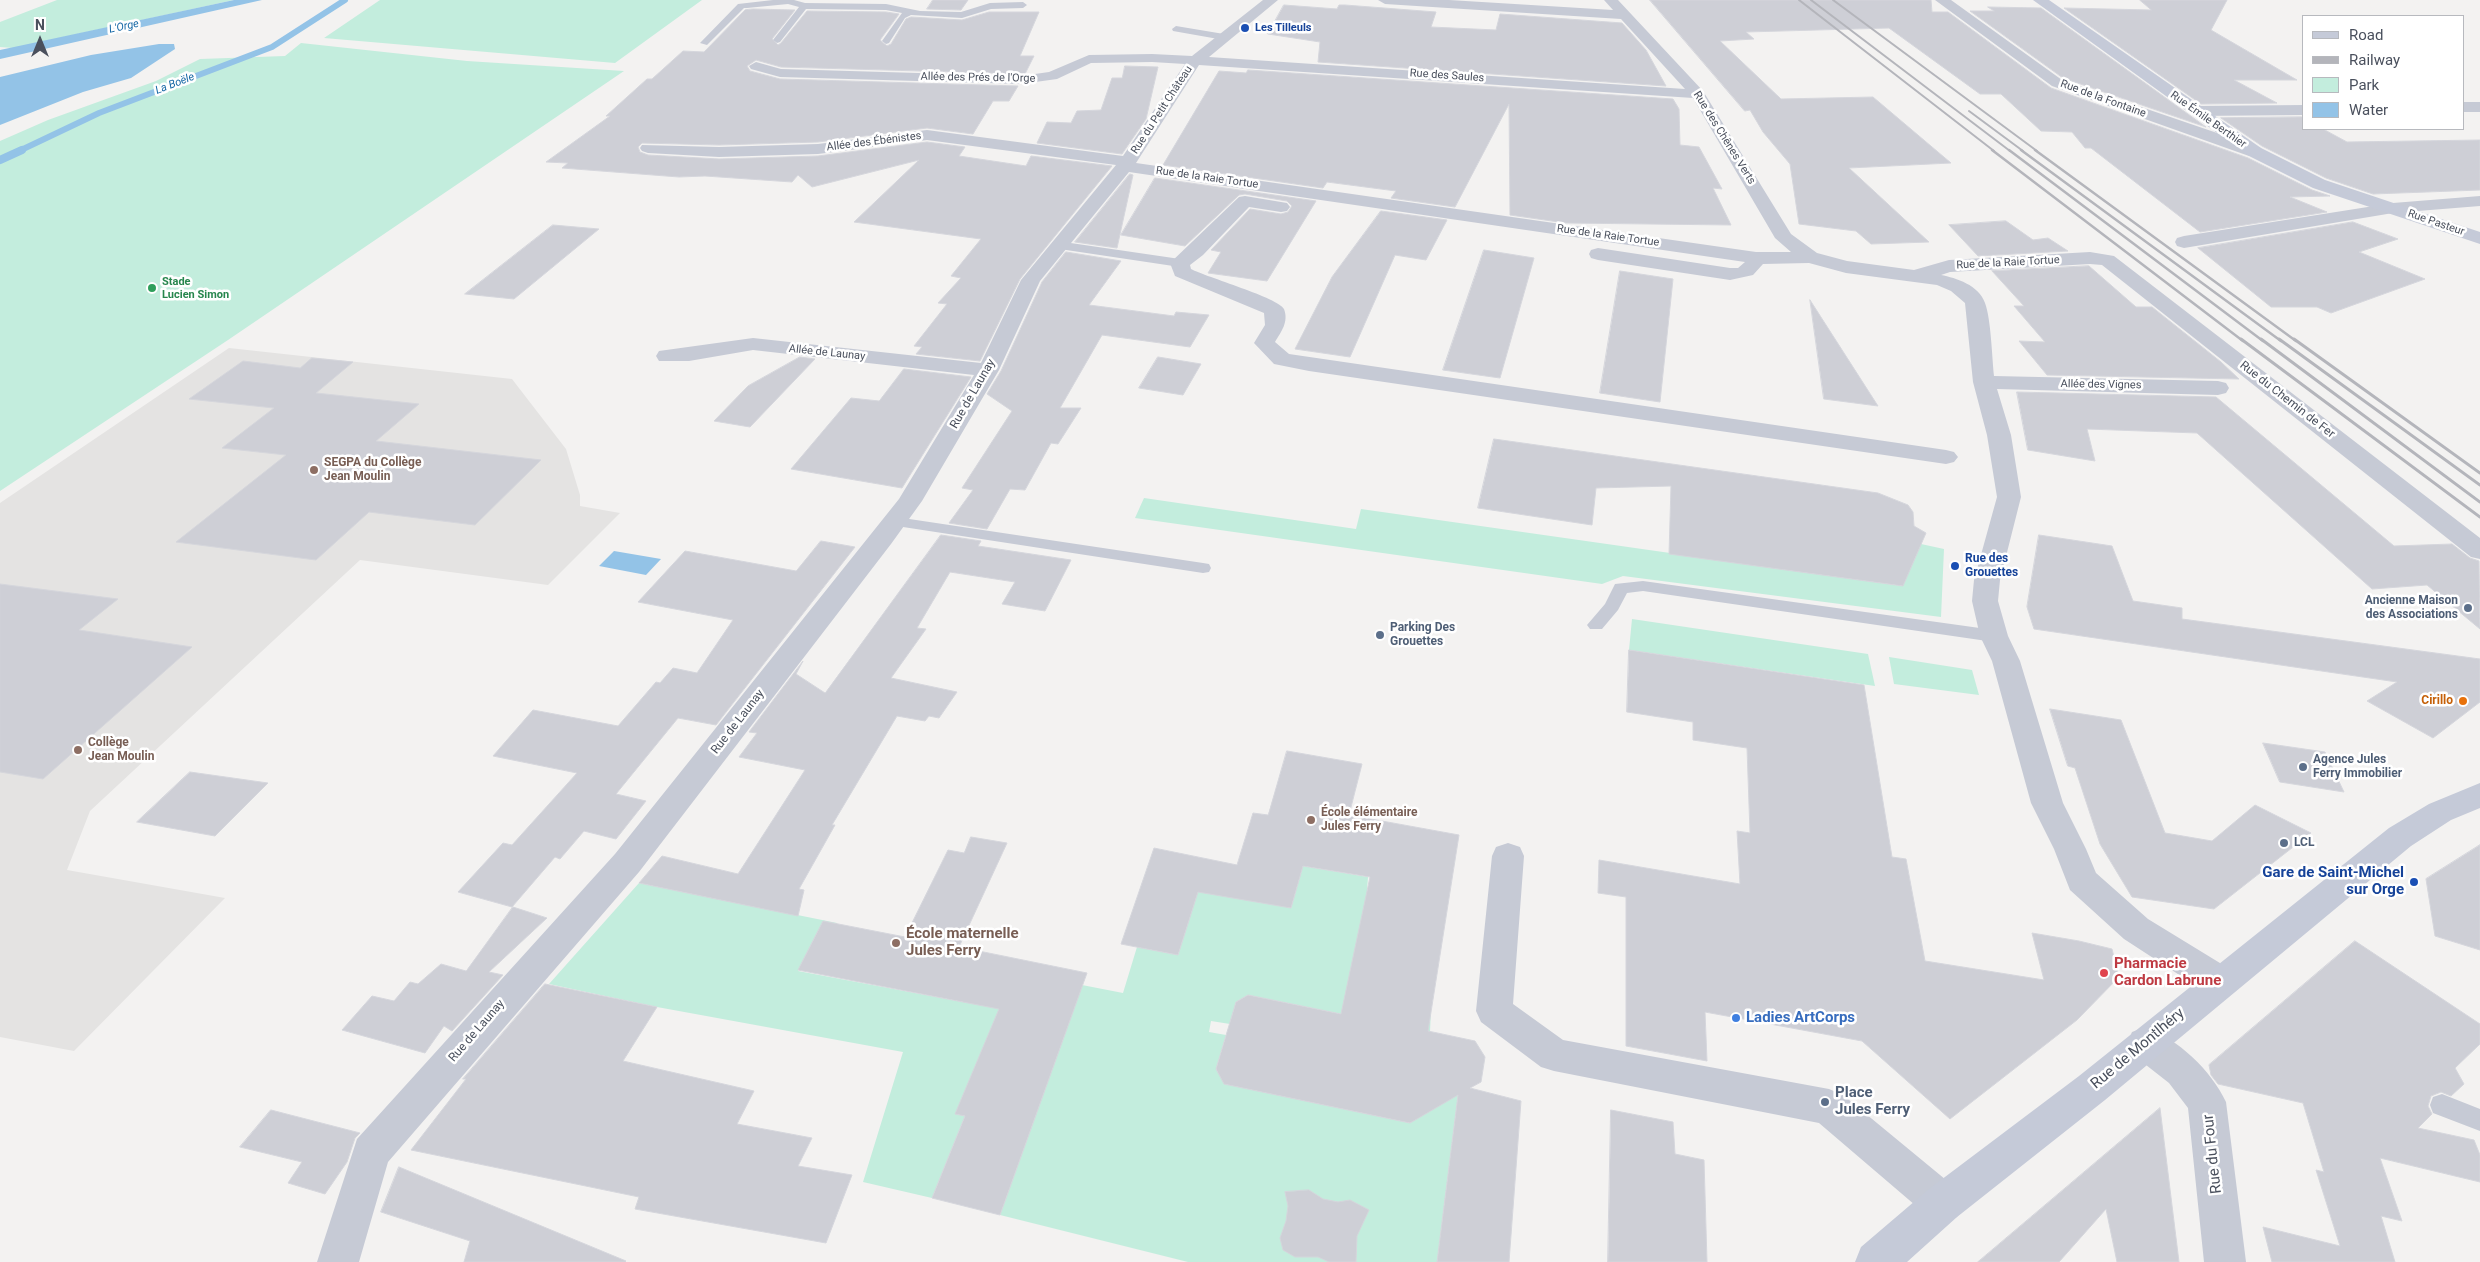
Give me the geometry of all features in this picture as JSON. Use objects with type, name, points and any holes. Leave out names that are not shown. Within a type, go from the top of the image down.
[{"type":"street","name":"Rue du Petit Château","points":[[1127,164],[1197,60],[1271,0]]},
{"type":"street","points":[[1385,0],[1626,15]]},
{"type":"street","name":"Rue des Chênes Verts","points":[[1611,0],[1698,94],[1784,238],[1810,257]]},
{"type":"street","name":"Rue de la Fontaine","points":[[1942,0],[2058,84],[2255,152]]},
{"type":"street","name":"Rue Émile Berthier","points":[[2040,0],[2255,152],[2320,184],[2393,208]]},
{"type":"street","name":"Allée des Prés de l'Orge","points":[[756,66],[780,73],[1021,80],[1052,76],[1079,63],[1096,59],[1197,60]]},
{"type":"street","name":"Rue des Saules","points":[[1197,60],[1698,94]]},
{"type":"street","points":[[2465,107],[2480,107]]},
{"type":"street","points":[[2195,111],[2302,110]]},
{"type":"street","name":"Allée des Ébénistes","points":[[648,148],[719,152],[818,149],[927,135],[1127,164]]},
{"type":"street","name":"Rue de Launay","points":[[338,1262],[371,1152],[627,863],[896,522],[988,370],[1031,280],[1058,245],[1127,164]]},
{"type":"street","name":"Rue de la Raie Tortue","points":[[1127,164],[1756,258],[1810,257],[1846,267],[1915,276],[1949,266],[2090,258]]},
{"type":"street","points":[[1313,211],[1245,201],[1196,251],[1180,263],[1182,272],[1196,280],[1259,300],[1274,310],[1274,325],[1264,343],[1282,359],[1309,365],[1946,457]]},
{"type":"street","points":[[2184,242],[2393,208],[2480,201]]},
{"type":"street","name":"Rue Pasteur","points":[[2393,208],[2480,238]]},
{"type":"street","points":[[1584,252],[1730,274],[1742,274],[1750,270],[1756,258]]},
{"type":"street","name":"Rue du Chemin de Fer","points":[[2090,258],[2107,260],[2116,265],[2480,551]]},
{"type":"street","points":[[1915,276],[1942,280],[1957,285],[1967,292],[1975,302],[1984,382],[1999,435],[2009,497],[1987,580],[1985,601],[1994,636],[2006,661],[2047,803],[2070,849],[2082,881],[2136,929],[2220,982]]},
{"type":"street","name":"Allée de Launay","points":[[667,356],[712,352],[734,346],[753,344],[988,370]]},
{"type":"street","name":"Allée des Vignes","points":[[1984,382],[2218,388]]},
{"type":"street","name":"Rue de Montlhéry","points":[[1876,1262],[1943,1203],[2092,1088],[2400,837],[2440,812],[2480,795]]},
{"type":"street","points":[[1508,856],[1494,1011],[1554,1054],[1829,1107],[1943,1203]]},
{"type":"street","name":"Rue du Four","points":[[2145,1043],[2182,1071],[2207,1102],[2225,1262]]},
{"type":"lane","points":[[704,43],[741,6],[790,1],[804,6],[855,3],[886,7],[908,13],[962,15],[990,3],[1023,5]]},
{"type":"lane","points":[[777,40],[804,6]]},
{"type":"lane","points":[[886,41],[902,16],[908,13]]},
{"type":"lane","points":[[1176,29],[1224,37]]},
{"type":"lane","points":[[1058,245],[1180,263]]},
{"type":"lane","points":[[896,522],[1204,568]]},
{"type":"lane","points":[[1596,625],[1612,606],[1621,588],[1643,586],[1994,636]]},
{"type":"lane","points":[[2442,1105],[2480,1120]]},
{"type":"shaded area","name":"Collège Jean Moulin","points":[[229,348],[512,379],[566,449],[580,495],[580,506],[620,513],[548,585],[360,560],[90,811],[67,870],[225,898],[74,1051],[0,1037],[0,503]]},
{"type":"green space","points":[[57,0],[234,0],[13,48],[0,47],[0,22]]},
{"type":"green space","points":[[380,0],[702,0],[615,63],[324,38]]},
{"type":"green space","name":"Stade Lucien Simon","points":[[301,43],[467,61],[624,71],[228,340],[0,491],[0,141],[48,120],[156,81],[200,59],[285,56]]},
{"type":"green space","points":[[1144,498],[1356,529],[1361,509],[1902,586],[1921,544],[1944,549],[1941,617],[1623,576],[1602,584],[1135,518]]},
{"type":"green space","points":[[1632,619],[1868,654],[1875,686],[1629,650]]},
{"type":"green space","points":[[1889,657],[1972,670],[1979,695],[1894,684]]},
{"type":"green space","points":[[1303,866],[1368,877],[1367,890],[1431,1009],[1430,1032],[1248,995],[1236,1002],[1230,1024],[1211,1021],[1209,1032],[1226,1035],[1216,1069],[1225,1084],[1410,1123],[1459,1087],[1437,1262],[1188,1262],[1000,1215],[1082,985],[1123,993],[1137,947],[1178,955],[1202,878],[1291,908]]},
{"type":"green space","points":[[639,883],[837,923],[836,926],[822,924],[798,971],[963,1002],[1017,987],[956,1114],[965,1116],[932,1198],[863,1182],[903,1052],[657,1007],[549,984]]},
{"type":"water","name":"L'Orge","points":[[234,0],[262,0],[0,59],[0,50]]},
{"type":"water","points":[[159,44],[174,44],[175,49],[131,78],[83,92],[0,125],[0,77],[91,55]]},
{"type":"water","points":[[614,551],[661,559],[646,575],[599,566]]},
{"type":"building","points":[[933,0],[968,0],[961,10],[927,9]]},
{"type":"building","points":[[1650,0],[1931,0],[1932,12],[1948,12],[2051,88],[2248,158],[2312,190],[2330,196],[2290,197],[2327,212],[2200,232],[2091,148],[2085,148],[2072,132],[2041,131],[2001,94],[1980,94],[1889,28],[1746,32],[1754,39],[1720,41],[1781,99],[1873,97],[1951,163],[1849,168],[1929,242],[1871,244],[1856,231],[1799,224],[1790,164],[1763,132],[1750,110],[1745,111]]},
{"type":"building","points":[[2140,0],[2227,0],[2211,30],[2297,80],[2234,80],[2277,103],[2201,104],[2064,8],[2151,10]]},
{"type":"building","points":[[1284,5],[1337,9],[1339,5],[1345,5],[1436,12],[1431,27],[1496,30],[1500,14],[1622,23],[1646,50],[1666,86],[1318,62],[1320,42],[1268,34]]},
{"type":"building","points":[[1988,7],[2041,8],[2206,127],[2063,78],[1970,11],[1994,11]]},
{"type":"building","points":[[745,10],[795,10],[772,39],[778,45],[807,11],[886,12],[899,14],[880,40],[887,46],[891,44],[906,19],[911,17],[962,20],[989,12],[1039,12],[1020,56],[1034,56],[1025,74],[781,67],[756,60],[747,66],[750,71],[780,79],[1018,86],[1009,101],[993,101],[973,134],[927,128],[818,142],[719,145],[642,143],[638,147],[640,152],[648,155],[719,159],[818,156],[927,142],[965,147],[959,156],[1026,166],[1031,156],[1112,166],[1020,279],[980,361],[916,354],[922,347],[914,346],[947,304],[938,303],[961,278],[951,276],[981,239],[854,222],[919,160],[812,187],[798,175],[792,182],[705,176],[679,177],[562,168],[568,163],[546,162],[610,116],[606,116],[647,79],[652,79],[683,51],[704,52]]},
{"type":"building","points":[[1125,66],[1158,67],[1146,119],[1122,154],[1037,143],[1047,122],[1071,123],[1077,111],[1101,110],[1112,78],[1122,78]]},
{"type":"building","points":[[1248,70],[1673,99],[1679,109],[1680,145],[1699,147],[1722,189],[1713,188],[1731,225],[1566,223],[1510,215],[1509,104],[1455,207],[1391,198],[1396,191],[1327,182],[1323,188],[1163,165],[1219,71],[1246,73]]},
{"type":"building","points":[[2302,117],[2302,130],[2325,130],[2347,142],[2480,140],[2480,190],[2373,194],[2326,178],[2262,146],[2221,118]]},
{"type":"building","points":[[1130,174],[1133,175],[1117,248],[1075,242]]},
{"type":"building","points":[[1155,178],[1316,201],[1267,281],[1208,273],[1221,252],[1211,250],[1250,209],[1281,214],[1288,212],[1292,206],[1287,201],[1245,194],[1239,195],[1185,246],[1121,235]]},
{"type":"building","points":[[1381,211],[1447,220],[1426,260],[1395,255],[1350,357],[1295,349],[1332,277]]},
{"type":"building","points":[[2006,221],[2033,240],[2048,238],[2068,251],[1978,256],[1949,225]]},
{"type":"building","points":[[2353,222],[2398,239],[2359,252],[2425,279],[2331,313],[2317,307],[2271,307],[2198,248]]},
{"type":"building","points":[[553,225],[599,229],[514,299],[465,294]]},
{"type":"building","points":[[1484,250],[1534,258],[1500,378],[1443,370]]},
{"type":"building","points":[[1066,252],[1121,261],[1089,305],[1174,316],[1176,312],[1209,315],[1190,347],[1102,335],[1060,408],[1081,408],[1058,444],[1051,443],[1025,490],[1010,489],[987,529],[949,523],[973,490],[962,488],[1012,411],[987,394],[1001,371],[1042,282]]},
{"type":"building","points":[[2089,266],[2136,307],[2152,307],[2221,362],[2239,379],[2047,375],[2019,341],[2045,342],[2014,306],[2024,306],[1992,271]]},
{"type":"building","points":[[1620,271],[1673,279],[1660,402],[1600,393]]},
{"type":"building","points":[[1810,300],[1878,406],[1824,399]]},
{"type":"building","points":[[800,357],[815,359],[750,427],[714,421],[748,386]]},
{"type":"building","points":[[1158,357],[1201,364],[1183,395],[1139,388]]},
{"type":"building","points":[[312,358],[353,362],[316,393],[419,404],[376,441],[541,460],[475,525],[369,512],[316,560],[176,542],[286,455],[222,448],[274,408],[189,399],[243,361],[300,368]]},
{"type":"building","points":[[904,369],[971,377],[902,488],[791,469],[851,398],[879,401]]},
{"type":"building","points":[[2017,392],[2216,397],[2394,546],[2452,544],[2470,558],[2479,561],[2480,629],[2427,585],[2372,589],[2197,433],[2087,429],[2095,461],[2028,450]]},
{"type":"building","points":[[1494,439],[1878,493],[1908,505],[1913,512],[1914,526],[1926,533],[1903,586],[1669,554],[1671,486],[1596,488],[1592,525],[1478,508]]},
{"type":"building","points":[[941,535],[981,541],[978,546],[1071,560],[1045,611],[1002,604],[1015,582],[950,572],[917,628],[926,629],[891,678],[957,692],[939,718],[929,716],[925,721],[897,716],[832,825],[835,825],[799,889],[804,890],[798,916],[639,883],[662,856],[738,874],[805,770],[739,757],[757,733],[749,732],[803,661],[796,674],[825,693]]},
{"type":"building","points":[[2039,535],[2112,546],[2133,601],[2182,608],[2182,619],[2480,659],[2480,702],[2433,738],[2367,701],[2397,682],[2034,629],[2027,607]]},
{"type":"building","points":[[821,541],[855,547],[716,725],[678,718],[616,794],[646,801],[616,839],[584,831],[560,859],[555,857],[512,907],[458,892],[503,843],[512,845],[577,773],[493,756],[533,710],[618,726],[656,682],[660,683],[673,668],[697,673],[733,620],[638,602],[685,551],[796,571]]},
{"type":"building","points":[[0,584],[118,599],[79,630],[192,647],[43,779],[0,772]]},
{"type":"building","points":[[1629,650],[1864,685],[1892,857],[1906,859],[1925,961],[2044,980],[2032,933],[2112,949],[2119,977],[2077,1020],[1950,1119],[1862,1041],[1705,1012],[1707,1061],[1626,1046],[1626,897],[1598,893],[1599,860],[1740,884],[1737,831],[1750,833],[1747,748],[1693,740],[1693,722],[1627,712]]},
{"type":"building","points":[[2050,709],[2121,720],[2165,833],[2212,841],[2255,805],[2311,833],[2214,909],[2132,897],[2100,844],[2075,768],[2068,766]]},
{"type":"building","name":"Agence Jules Ferry Immobilier","points":[[2263,743],[2325,752],[2344,792],[2280,782]]},
{"type":"building","points":[[1287,751],[1362,764],[1349,815],[1459,835],[1428,1031],[1475,1041],[1485,1057],[1481,1082],[1470,1088],[1521,1101],[1509,1262],[1437,1262],[1458,1095],[1410,1123],[1224,1084],[1216,1069],[1236,1002],[1248,995],[1341,1014],[1370,877],[1303,866],[1291,908],[1198,892],[1178,955],[1121,944],[1154,848],[1237,865],[1253,813],[1268,815]]},
{"type":"building","points":[[190,772],[268,783],[215,836],[137,822]]},
{"type":"building","points":[[971,837],[1007,843],[959,947],[1087,973],[1000,1215],[932,1198],[965,1116],[955,1114],[999,1009],[798,970],[823,921],[905,937],[948,850],[964,853]]},
{"type":"building","points":[[2480,845],[2480,950],[2435,936],[2426,879]]},
{"type":"building","points":[[513,907],[547,918],[489,972],[503,975],[452,1031],[444,1026],[425,1053],[342,1030],[372,996],[394,1001],[410,982],[418,984],[441,964],[466,971]]},
{"type":"building","points":[[2355,941],[2480,1024],[2480,1044],[2455,1068],[2464,1084],[2451,1096],[2441,1092],[2431,1096],[2428,1106],[2432,1114],[2418,1128],[2474,1140],[2480,1155],[2480,1182],[2380,1158],[2402,1221],[2381,1216],[2395,1262],[2272,1262],[2263,1227],[2340,1246],[2316,1170],[2324,1172],[2303,1103],[2218,1084],[2211,1075],[2209,1065]]},
{"type":"building","points":[[545,984],[657,1007],[623,1061],[754,1091],[737,1124],[812,1138],[798,1166],[852,1175],[826,1243],[635,1209],[639,1197],[411,1150],[466,1079],[463,1079]]},
{"type":"building","points":[[2160,1108],[2179,1262],[2117,1262],[2106,1209],[2059,1262],[1978,1262]]},
{"type":"building","points":[[271,1110],[360,1133],[355,1138],[347,1162],[325,1194],[288,1183],[302,1162],[240,1147]]},
{"type":"building","points":[[1611,1110],[1673,1122],[1675,1154],[1704,1160],[1707,1262],[1608,1262]]},
{"type":"building","points":[[399,1167],[626,1261],[464,1262],[470,1241],[381,1212]]},
{"type":"building","points":[[1309,1190],[1323,1199],[1338,1202],[1350,1200],[1369,1210],[1357,1236],[1356,1262],[1329,1262],[1318,1257],[1295,1257],[1283,1250],[1280,1238],[1286,1221],[1288,1206],[1285,1192]]},
{"type":"waterway","name":"La Boële","points":[[19,151],[99,113],[272,47],[345,0]]},
{"type":"waterway","name":"La Boële","points":[[0,160],[22,150]]},
{"type":"railway","points":[[1799,0],[1994,151]]},
{"type":"railway","points":[[1811,0],[2010,151]]},
{"type":"railway","points":[[1833,0],[2037,151]]},
{"type":"railway","points":[[1969,111],[2023,151]]},
{"type":"railway","points":[[1992,150],[2243,341]]},
{"type":"railway","points":[[2009,150],[2263,341]]},
{"type":"railway","points":[[2021,150],[2281,341]]},
{"type":"railway","points":[[2035,150],[2296,341]]},
{"type":"railway","points":[[2241,339],[2480,517]]},
{"type":"railway","points":[[2261,339],[2480,502]]},
{"type":"railway","points":[[2279,339],[2480,485]]},
{"type":"railway","points":[[2294,339],[2480,473]]},
{"type":"place","name":"Les Tilleuls","points":[[1245,28]]},
{"type":"place","name":"Stade Lucien Simon","points":[[152,288]]},
{"type":"place","name":"SEGPA du Collège Jean Moulin","points":[[314,470]]},
{"type":"place","name":"Rue des Grouettes","points":[[1955,566]]},
{"type":"place","name":"Ancienne Maison des Associations","points":[[2468,608]]},
{"type":"place","name":"Parking Des Grouettes","points":[[1380,635]]},
{"type":"place","name":"Cirillo","points":[[2463,701]]},
{"type":"place","name":"Collège Jean Moulin","points":[[78,750]]},
{"type":"place","name":"Agence Jules Ferry Immobilier","points":[[2303,767]]},
{"type":"place","name":"École élémentaire Jules Ferry","points":[[1311,820]]},
{"type":"place","name":"LCL","points":[[2284,843]]},
{"type":"place","name":"Gare de Saint-Michel sur Orge","points":[[2414,882]]},
{"type":"place","name":"École maternelle Jules Ferry","points":[[896,943]]},
{"type":"place","name":"Pharmacie Cardon Labrune","points":[[2104,973]]},
{"type":"place","name":"Ladies ArtCorps","points":[[1736,1018]]},
{"type":"place","name":"Place Jules Ferry","points":[[1825,1102]]}]
